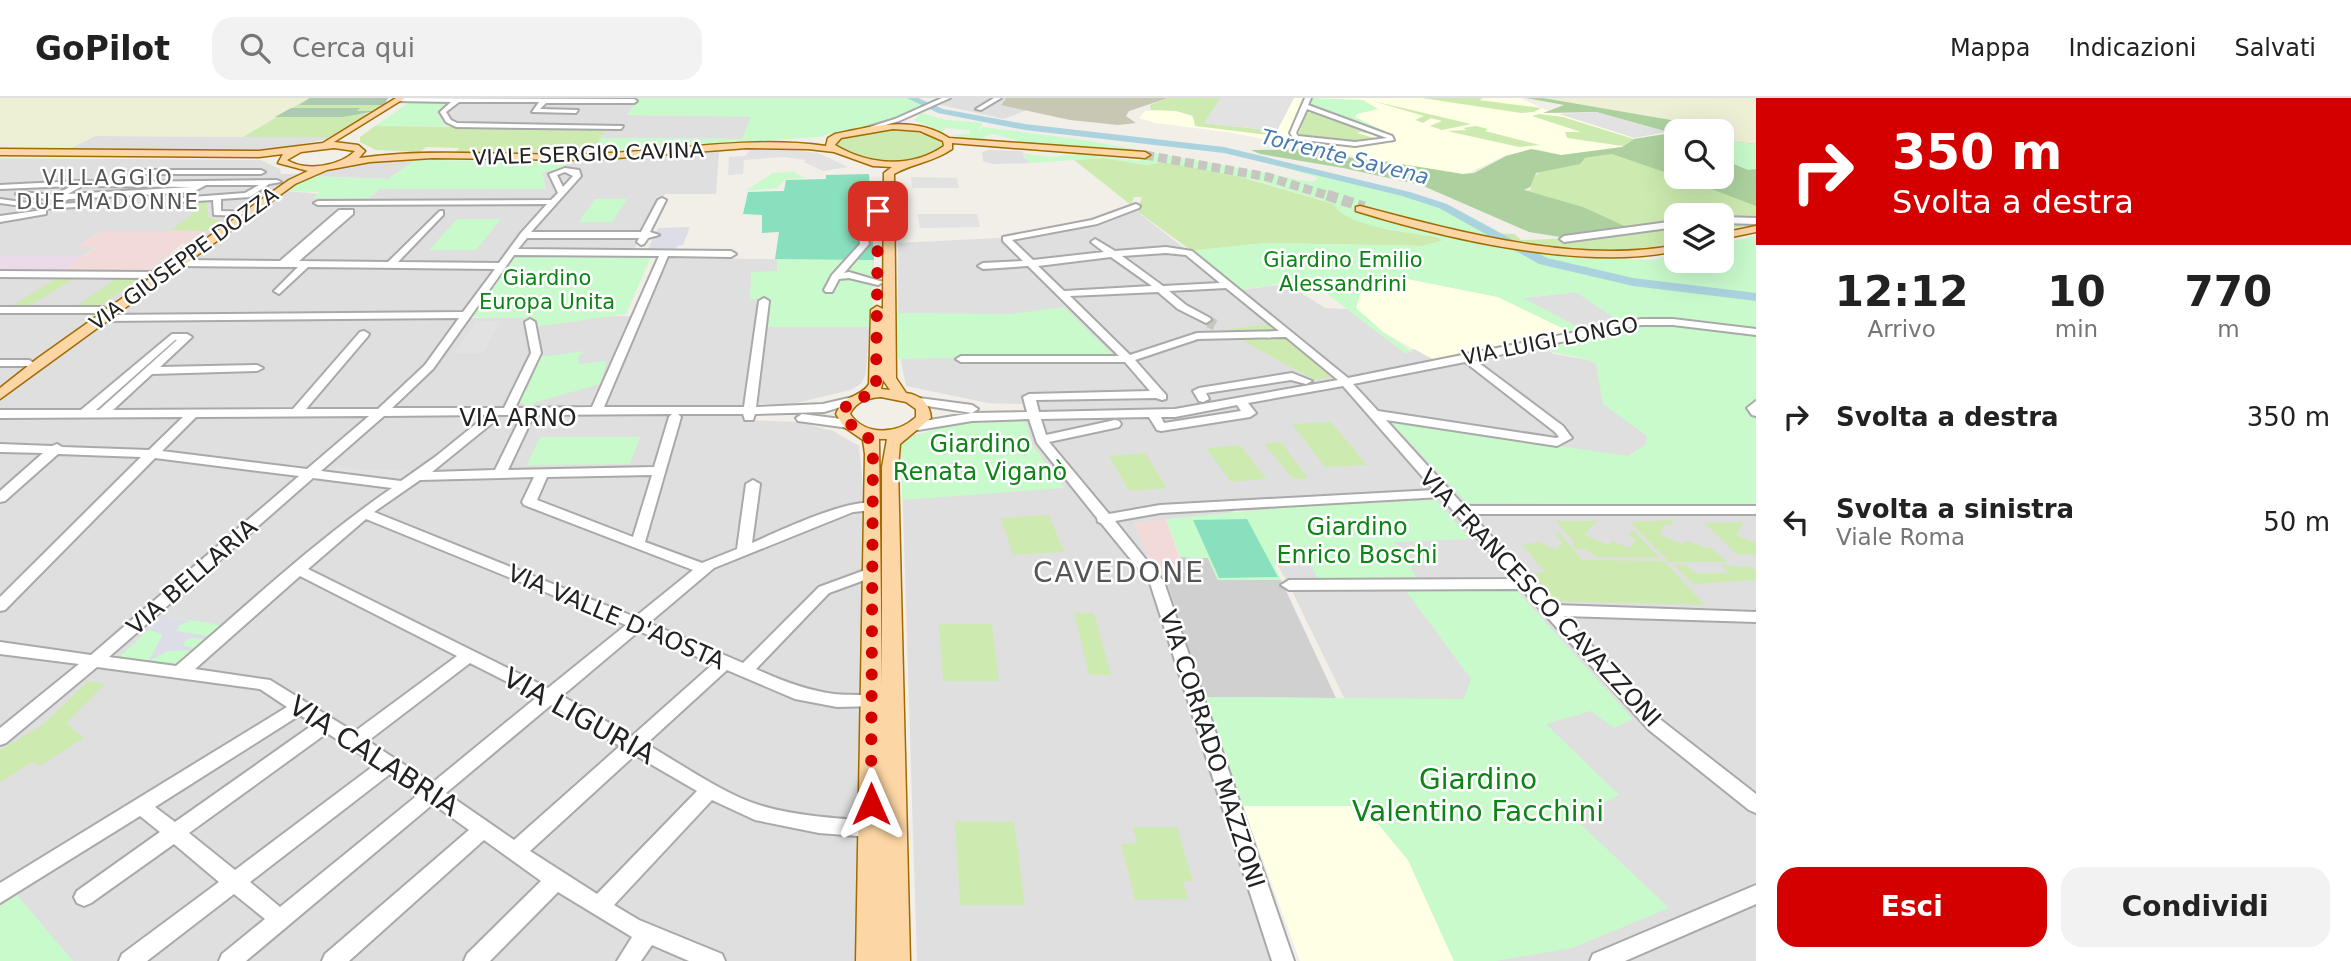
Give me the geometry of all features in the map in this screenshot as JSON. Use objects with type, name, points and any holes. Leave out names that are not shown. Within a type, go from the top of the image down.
[{"type":"main road","points":[[0,154],[261,157],[305,167],[334,164],[357,156],[353,139],[404,99]]},
{"type":"main road","points":[[0,154],[259,154],[305,148],[342,136],[404,99]]},
{"type":"main road","name":"VIALE SERGIO CAVINA","points":[[305,148],[337,145],[383,154],[577,154],[838,136],[893,126],[923,130],[947,145]]},
{"type":"main road","points":[[836,150],[829,143],[838,136]]},
{"type":"main road","name":"VIALE SERGIO CAVINA","points":[[334,164],[379,158],[602,157],[783,145],[836,150],[862,160],[906,163]]},
{"type":"main road","points":[[871,394],[876,384],[878,282],[883,211],[889,173],[947,145],[1144,156]]},
{"type":"main road","name":"VIA GIUSEPPE DOZZA","points":[[102,314],[271,183],[288,173],[284,156],[305,148]]},
{"type":"main road","points":[[862,160],[879,176],[883,211],[889,378],[900,394]]},
{"type":"main road","name":"VIA GIUSEPPE DOZZA","points":[[0,384],[300,176],[334,164]]},
{"type":"main road","points":[[1362,208],[1419,226],[1468,237],[1571,252],[1628,256],[1664,250]]},
{"type":"main road","points":[[1734,234],[1756,229]]},
{"type":"main road","name":"VIA GIUSEPPE DOZZA","points":[[0,395],[30,365]]},
{"type":"main road","points":[[870,961],[873,446],[843,414],[853,400],[871,394],[900,394],[919,402],[925,413],[911,429],[896,438],[891,449],[896,961]]},
{"type":"main road","points":[[857,428],[884,435],[911,429]]},
{"type":"street","points":[[866,129],[917,112],[947,98]]},
{"type":"street","points":[[983,111],[979,109],[998,98]]},
{"type":"street","points":[[404,99],[630,103]]},
{"type":"street","points":[[458,100],[443,112],[447,121],[456,125],[621,127]]},
{"type":"street","points":[[545,100],[534,111],[576,111]]},
{"type":"street","points":[[1305,105],[1316,112],[1393,138],[1361,144],[1296,138],[1293,133],[1305,105]]},
{"type":"street","points":[[917,112],[910,120],[923,130]]},
{"type":"street","points":[[242,184],[270,167]]},
{"type":"street","points":[[120,183],[144,172],[261,172]]},
{"type":"street","points":[[0,187],[120,183],[271,183]]},
{"type":"street","points":[[20,194],[54,202],[194,191],[207,183]]},
{"type":"street","points":[[0,219],[85,205],[247,195],[271,183]]},
{"type":"street","points":[[81,184],[202,184],[193,190],[69,197],[57,197],[81,184]]},
{"type":"street","name":"VIA BELLARIA","points":[[0,738],[315,471],[421,376],[524,235],[561,192]]},
{"type":"street","points":[[218,197],[216,212],[248,214]]},
{"type":"street","points":[[636,253],[662,200]]},
{"type":"street","points":[[0,201],[85,205]]},
{"type":"street","points":[[0,225],[54,202]]},
{"type":"street","points":[[318,203],[553,202]]},
{"type":"street","points":[[1136,206],[1094,222],[1006,239],[1128,359],[1172,409]]},
{"type":"street","points":[[342,212],[350,212],[286,264],[342,212]]},
{"type":"street","points":[[390,265],[440,213]]},
{"type":"street","points":[[1734,220],[1756,221]]},
{"type":"street","points":[[1564,239],[1664,226]]},
{"type":"street","points":[[829,290],[835,277],[865,244],[861,230]]},
{"type":"street","points":[[524,235],[655,235]]},
{"type":"street","points":[[1095,242],[1148,278],[1156,288],[1236,337]]},
{"type":"street","name":"VIA FRANCESCO CAVAZZONI","points":[[1113,254],[1184,251],[1290,334],[1341,379],[1524,584],[1655,725],[1756,805]]},
{"type":"street","points":[[512,252],[731,254]]},
{"type":"street","points":[[597,410],[664,254]]},
{"type":"street","points":[[983,266],[1056,262],[1113,254]]},
{"type":"street","points":[[178,263],[502,266]]},
{"type":"street","points":[[278,291],[306,264]]},
{"type":"street","points":[[0,274],[152,275]]},
{"type":"street","points":[[835,277],[849,275],[878,282]]},
{"type":"street","points":[[1061,294],[1228,285]]},
{"type":"street","points":[[749,414],[764,301]]},
{"type":"street","points":[[0,310],[102,314],[467,315]]},
{"type":"street","points":[[508,411],[536,353],[530,322]]},
{"type":"street","name":"VIA LUIGI LONGO","points":[[1341,379],[1466,358],[1647,322],[1756,332]]},
{"type":"street","points":[[296,413],[364,334]]},
{"type":"street","points":[[961,359],[1128,359],[1197,336],[1290,334]]},
{"type":"street","points":[[84,414],[172,337],[187,337],[101,414]]},
{"type":"street","points":[[1372,414],[1557,442],[1566,438],[1559,429],[1466,358]]},
{"type":"street","points":[[0,363],[30,365]]},
{"type":"street","points":[[149,371],[257,368]]},
{"type":"street","points":[[919,402],[954,408],[1032,413],[1153,414],[1203,399],[1306,381],[1341,379]]},
{"type":"street","points":[[911,429],[955,418],[1172,409],[1239,401],[1341,379]]},
{"type":"street","points":[[1032,413],[1029,397],[1159,394]]},
{"type":"street","name":"VIA ARNO","points":[[0,420],[377,416],[675,417],[813,410],[853,400]]},
{"type":"street","points":[[1153,414],[1161,427],[1250,413],[1239,401]]},
{"type":"street","points":[[1756,405],[1753,408],[1756,412]]},
{"type":"street","name":"VIA ARNO","points":[[0,414],[189,417],[296,413],[377,416],[597,410],[825,419],[857,428]]},
{"type":"street","name":"VIA CORRADO MAZZONI","points":[[1032,413],[1041,440],[1157,582],[1283,961]]},
{"type":"street","points":[[0,606],[189,417]]},
{"type":"street","points":[[180,672],[364,513],[474,435],[492,417]]},
{"type":"street","points":[[500,474],[527,417]]},
{"type":"street","points":[[636,542],[639,540],[675,417]]},
{"type":"street","points":[[1041,440],[1115,424]]},
{"type":"street","points":[[0,448],[57,448],[153,454],[315,471],[403,485]]},
{"type":"street","points":[[0,498],[57,448]]},
{"type":"street","points":[[315,471],[417,476],[659,471]]},
{"type":"street","points":[[543,473],[529,502],[704,569]]},
{"type":"street","points":[[744,550],[753,484]]},
{"type":"street","points":[[1103,519],[1158,510],[1444,494]]},
{"type":"street","points":[[230,961],[704,569],[744,550],[851,508],[873,506]]},
{"type":"street","points":[[1458,510],[1756,510]]},
{"type":"street","name":"VIA VALLE D'AOSTA","points":[[364,513],[637,624],[794,693],[837,701],[872,702]]},
{"type":"street","name":"VIA LIGURIA","points":[[298,569],[550,696],[710,790],[755,813],[819,825],[871,829]]},
{"type":"street","points":[[744,672],[824,590],[873,572]]},
{"type":"street","points":[[1289,585],[1524,584]]},
{"type":"street","points":[[1548,610],[1756,617]]},
{"type":"street","name":"VIA CALABRIA","points":[[0,648],[264,684],[390,764],[556,880],[648,933],[713,961]]},
{"type":"street","points":[[355,741],[470,655]]},
{"type":"street","points":[[516,851],[635,747],[724,663]]},
{"type":"street","points":[[0,894],[300,706]]},
{"type":"street","points":[[84,897],[327,724]]},
{"type":"street","points":[[131,961],[390,764]]},
{"type":"street","points":[[599,906],[710,790]]},
{"type":"street","points":[[141,806],[280,919]]},
{"type":"street","points":[[333,961],[483,829]]},
{"type":"street","points":[[475,961],[556,880]]},
{"type":"street","points":[[1601,961],[1756,894]]},
{"type":"street","points":[[628,961],[648,933]]},
{"type":"shaded area","points":[[0,98],[309,98],[243,137],[95,136],[67,150],[0,150]]},
{"type":"shaded area","points":[[310,98],[388,98],[384,105],[299,105]]},
{"type":"shaded area","points":[[947,98],[1006,98],[1001,104],[1027,110],[1004,119],[936,104]]},
{"type":"shaded area","points":[[1006,98],[1168,98],[1129,111],[1126,116],[1136,123],[1118,125],[1070,120],[1001,105]]},
{"type":"shaded area","points":[[1209,98],[1520,98],[1555,114],[1596,112],[1664,131],[1664,134],[1633,138],[1622,147],[1561,155],[1537,149],[1506,155],[1462,176],[1139,118],[1145,111],[1161,110],[1190,114],[1194,120]]},
{"type":"shaded area","points":[[1221,98],[1294,98],[1277,131],[1204,123]]},
{"type":"shaded area","points":[[1543,98],[1756,98],[1756,129],[1752,130],[1756,132],[1756,144],[1734,142],[1734,119],[1665,119]]},
{"type":"shaded area","points":[[452,99],[639,99],[627,115],[752,116],[742,139],[601,138],[608,128],[446,125],[436,112]]},
{"type":"shaded area","points":[[291,108],[360,108],[357,111],[376,111],[343,117],[275,117]]},
{"type":"shaded area","points":[[1596,112],[1664,133],[1634,138],[1559,114]]},
{"type":"shaded area","points":[[95,136],[333,138],[270,150],[67,150]]},
{"type":"shaded area","points":[[750,150],[818,153],[848,167],[823,171],[804,162],[806,160],[783,157],[744,160],[743,174],[728,175],[729,157],[745,156]]},
{"type":"shaded area","points":[[1023,151],[1024,157],[1030,163],[993,164],[983,161],[982,152]]},
{"type":"shaded area","points":[[719,152],[716,194],[665,194],[632,253],[509,254],[464,318],[635,316],[661,258],[874,260],[866,374],[861,384],[850,390],[792,404],[748,404],[743,420],[799,422],[833,431],[859,446],[866,522],[858,961],[0,961],[0,271],[146,271],[205,231],[101,231],[79,246],[98,246],[85,255],[0,255],[0,158],[261,160],[280,169],[281,174],[308,174],[369,161],[416,160],[388,179],[305,176],[286,191],[369,198],[379,189],[546,189],[542,173],[564,167],[568,161]]},
{"type":"shaded area","points":[[911,177],[957,178],[959,188],[912,188]]},
{"type":"shaded area","points":[[1135,210],[1238,290],[1287,284],[1325,308],[1347,309],[1405,353],[1527,302],[1523,298],[1576,292],[1630,328],[1542,347],[1554,354],[1756,389],[1756,961],[1485,961],[1347,704],[1289,585],[1244,507],[1230,513],[1134,523],[1154,572],[1164,573],[1169,581],[1243,806],[1276,961],[917,961],[901,448],[905,441],[914,435],[975,424],[1028,420],[1022,404],[988,403],[906,386],[898,346],[898,243],[1018,237],[1052,232]]},
{"type":"shaded area","points":[[917,214],[977,214],[980,227],[920,228]]},
{"type":"shaded area","points":[[690,227],[683,245],[677,246],[674,254],[646,253],[658,228]]},
{"type":"shaded area","points":[[101,231],[206,231],[189,244],[182,244],[149,271],[62,271],[97,247],[77,247]]},
{"type":"shaded area","points":[[0,255],[85,255],[62,271],[0,271]]},
{"type":"shaded area","points":[[1398,277],[1498,297],[1575,334],[1436,361],[1383,332],[1356,308],[1360,294],[1374,284]]},
{"type":"shaded area","points":[[476,321],[501,321],[483,353],[455,353]]},
{"type":"shaded area","points":[[336,465],[361,470],[423,471],[396,490],[321,479]]},
{"type":"shaded area","points":[[1166,519],[1185,573],[1154,573],[1134,523]]},
{"type":"shaded area","points":[[1180,557],[1208,558],[1218,580],[1281,580],[1336,698],[1205,697],[1164,573],[1185,573]]},
{"type":"shaded area","points":[[164,616],[190,621],[179,625],[176,631],[209,636],[205,639],[191,638],[185,641],[183,646],[196,648],[190,653],[188,650],[167,651],[148,662],[163,634],[149,630]]},
{"type":"shaded area","points":[[1243,806],[1363,806],[1408,860],[1454,961],[1300,961]]},
{"type":"green space","points":[[309,98],[387,103],[376,111],[355,111],[358,108],[292,108]]},
{"type":"green space","points":[[415,98],[912,98],[926,104],[895,119],[818,137],[591,152],[601,138],[742,139],[751,117],[627,115],[638,99]]},
{"type":"green space","points":[[1168,98],[1221,98],[1205,123],[1269,130],[1276,136],[1195,126],[1193,116],[1176,111],[1151,110],[1150,105]]},
{"type":"green space","points":[[1312,98],[1363,100],[1378,109],[1357,114],[1355,117],[1382,130],[1365,128],[1309,107]]},
{"type":"green space","points":[[1422,98],[1483,98],[1479,100],[1541,108],[1534,112],[1521,113]]},
{"type":"green space","points":[[1526,98],[1543,98],[1665,119],[1664,131],[1596,112],[1543,113],[1564,105]]},
{"type":"green space","points":[[451,101],[436,112],[444,124],[451,126],[375,126],[410,102]]},
{"type":"green space","points":[[1373,101],[1471,124],[1442,130],[1430,126],[1442,121],[1431,118],[1423,123],[1415,120],[1424,116]]},
{"type":"green space","points":[[292,108],[372,114],[332,137],[243,137]]},
{"type":"green space","points":[[1306,112],[1387,138],[1361,132],[1357,133],[1381,140],[1355,143],[1298,136]]},
{"type":"green space","name":"Giardino Emilio Alessandrini","points":[[921,113],[946,120],[983,123],[977,131],[983,127],[1085,140],[1312,182],[1319,178],[1224,150],[1406,194],[1443,206],[1504,239],[1452,232],[1368,206],[1354,211],[1412,229],[1601,258],[1653,260],[1664,257],[1664,273],[1734,273],[1734,241],[1756,236],[1756,506],[1467,503],[1390,421],[1628,456],[1646,444],[1647,436],[1603,404],[1596,364],[1541,347],[1629,328],[1576,292],[1523,298],[1586,331],[1575,334],[1498,297],[1398,277],[1374,284],[1360,294],[1356,308],[1383,332],[1413,352],[1405,353],[1309,280],[1238,290],[1186,251],[1266,243],[1422,246],[1442,241],[1438,237],[1365,223],[1340,212],[1334,204],[1251,179],[1163,162],[1147,165],[1104,158],[1030,163],[1022,153],[1049,157],[1080,154],[1140,161],[1145,155],[1033,145],[993,134],[984,137],[989,142],[967,141],[952,135],[970,134],[969,130],[946,128],[942,132],[914,120]]},
{"type":"green space","points":[[1539,114],[1563,117],[1634,139],[1623,146],[1567,138],[1565,132],[1581,132],[1532,116]]},
{"type":"green space","points":[[375,126],[608,128],[591,152],[455,152],[460,148],[426,147],[420,152],[376,150],[360,142],[360,137]]},
{"type":"green space","points":[[1476,126],[1488,129],[1485,131],[1540,145],[1519,147],[1447,131],[1467,130],[1463,128]]},
{"type":"green space","points":[[901,128],[937,138],[943,145],[934,153],[921,158],[889,161],[858,156],[835,145],[840,139],[856,132]]},
{"type":"green space","points":[[1664,134],[1664,172],[1612,154],[1585,158],[1580,164],[1536,173],[1530,187],[1524,190],[1583,207],[1629,228],[1566,238],[1529,232],[1421,185],[1260,154],[1251,150],[1311,149],[1362,160],[1463,174],[1474,173],[1506,156],[1531,149],[1561,155],[1622,147],[1634,139]]},
{"type":"green space","points":[[1734,142],[1756,144],[1756,206],[1711,189],[1734,189]]},
{"type":"green space","points":[[1734,142],[1756,144],[1756,169],[1748,170],[1734,164]]},
{"type":"green space","points":[[1664,150],[1664,189],[1734,189],[1734,174],[1756,169],[1756,225],[1734,228],[1734,203],[1664,203],[1664,245],[1657,246],[1609,250],[1556,249],[1510,240],[1492,233],[1515,234],[1521,240],[1575,238],[1546,225],[1606,238],[1602,227],[1478,196],[1531,190],[1529,180],[1545,169],[1574,160],[1612,154],[1627,158]]},
{"type":"green space","points":[[1104,158],[1147,165],[1163,162],[1230,174],[1334,204],[1339,211],[1385,229],[1437,237],[1443,241],[1422,246],[1266,243],[1192,251],[1134,209],[1139,206],[1142,197],[1134,197],[1131,205],[1074,160]]},
{"type":"green space","points":[[416,160],[567,162],[564,167],[542,173],[546,189],[379,189],[369,198],[313,198],[319,192],[285,191],[305,176],[388,179]]},
{"type":"green space","points":[[794,172],[805,178],[786,179],[777,188],[745,191],[773,173]]},
{"type":"green space","points":[[869,174],[874,260],[775,259],[779,232],[762,233],[762,215],[743,214],[748,192],[784,191],[786,180],[826,179],[826,175]]},
{"type":"green space","points":[[595,199],[627,199],[612,222],[579,222]]},
{"type":"green space","points":[[200,200],[207,200],[208,217],[220,220],[206,231],[170,230],[195,213],[189,212]]},
{"type":"green space","points":[[457,219],[501,219],[476,250],[429,250]]},
{"type":"green space","points":[[872,254],[873,327],[767,327],[769,299],[750,299],[751,272],[777,271],[777,259],[843,260]]},
{"type":"green space","name":"Giardino Europa Unita","points":[[517,255],[652,255],[626,314],[528,328],[525,318],[472,317]]},
{"type":"green space","points":[[58,277],[75,278],[28,307],[10,307]]},
{"type":"green space","points":[[119,277],[140,278],[97,308],[73,308]]},
{"type":"green space","points":[[1064,307],[1112,354],[898,359],[896,313],[1010,314]]},
{"type":"green space","points":[[1276,323],[1339,375],[1314,380],[1224,330]]},
{"type":"green space","points":[[585,351],[578,357],[579,364],[607,361],[600,384],[533,403],[536,407],[515,402],[528,387],[540,357]]},
{"type":"green space","name":"Giardino Renata Viganò","points":[[1025,419],[1032,444],[1064,488],[902,500],[902,440],[958,422]]},
{"type":"green space","points":[[1331,422],[1367,465],[1325,467],[1292,424]]},
{"type":"green space","points":[[540,437],[640,437],[630,464],[527,465]]},
{"type":"green space","points":[[1281,442],[1308,478],[1293,479],[1264,444]]},
{"type":"green space","points":[[1240,445],[1267,479],[1231,482],[1206,448]]},
{"type":"green space","points":[[1145,453],[1167,488],[1129,491],[1109,456]]},
{"type":"green space","name":"Giardino Enrico Boschi","points":[[1436,500],[1470,539],[1395,542],[1416,577],[1318,579],[1310,564],[1274,565],[1281,580],[1218,580],[1208,558],[1180,557],[1166,519],[1288,507]]},
{"type":"green space","points":[[1049,515],[1064,552],[1013,555],[1001,518]]},
{"type":"green space","points":[[1247,519],[1278,577],[1219,578],[1193,520]]},
{"type":"green space","points":[[1673,520],[1672,525],[1664,525],[1660,535],[1683,544],[1687,541],[1710,547],[1728,562],[1669,562],[1630,522]]},
{"type":"green space","points":[[1556,521],[1597,521],[1584,535],[1609,545],[1612,541],[1630,548],[1637,539],[1628,536],[1633,530],[1660,558],[1596,557],[1585,549],[1576,549],[1572,544],[1575,543]]},
{"type":"green space","points":[[1744,522],[1736,535],[1756,543],[1756,555],[1738,555],[1704,523]]},
{"type":"green space","points":[[1558,531],[1582,560],[1664,561],[1705,605],[1553,601],[1528,574],[1545,572],[1522,545],[1538,542],[1556,549],[1563,543],[1556,535]]},
{"type":"green space","points":[[1673,565],[1686,565],[1694,573],[1730,573],[1721,565],[1751,567],[1756,571],[1756,580],[1694,584]]},
{"type":"green space","name":"Giardino Valentino Facchini","points":[[1406,591],[1517,591],[1633,719],[1614,728],[1591,711],[1546,724],[1619,795],[1573,817],[1669,908],[1572,948],[1496,961],[1454,961],[1408,860],[1363,806],[1243,806],[1205,697],[1464,699],[1471,679]]},
{"type":"green space","points":[[1074,613],[1094,613],[1111,675],[1089,675]]},
{"type":"green space","points":[[164,616],[221,625],[175,666],[118,658]]},
{"type":"green space","points":[[939,624],[992,624],[999,681],[943,681]]},
{"type":"green space","points":[[88,681],[105,684],[66,723],[84,738],[40,766],[33,762],[0,782],[0,750],[42,725]]},
{"type":"green space","points":[[955,821],[1014,822],[1025,905],[960,905]]},
{"type":"green space","points":[[1133,827],[1177,827],[1193,881],[1183,881],[1188,899],[1135,900],[1121,844],[1137,843]]},
{"type":"green space","points":[[17,895],[73,961],[0,961],[0,906]]},
{"type":"waterway","name":"Torrente Savena","points":[[911,98],[941,111],[1025,127],[1224,150],[1406,194],[1443,206],[1543,261],[1633,282],[1756,297]]},
{"type":"tunnel","points":[[1145,155],[1268,177],[1332,197]]},
{"type":"tunnel","points":[[1327,195],[1364,207]]},
{"type":"tunnel","points":[[51,203],[60,200]]},
{"type":"tunnel","points":[[1206,320],[1212,323]]},
{"type":"tunnel","points":[[1209,322],[1215,325]]},
{"type":"district","name":"VILLAGGIO DUE MADONNE","points":[[108,190]]},
{"type":"district","name":"CAVEDONE","points":[[1119,572]]},
{"type":"route","points":[[871,804],[873,446],[871,439],[849,424],[843,414],[847,404],[871,394],[876,384],[878,211]]}]
